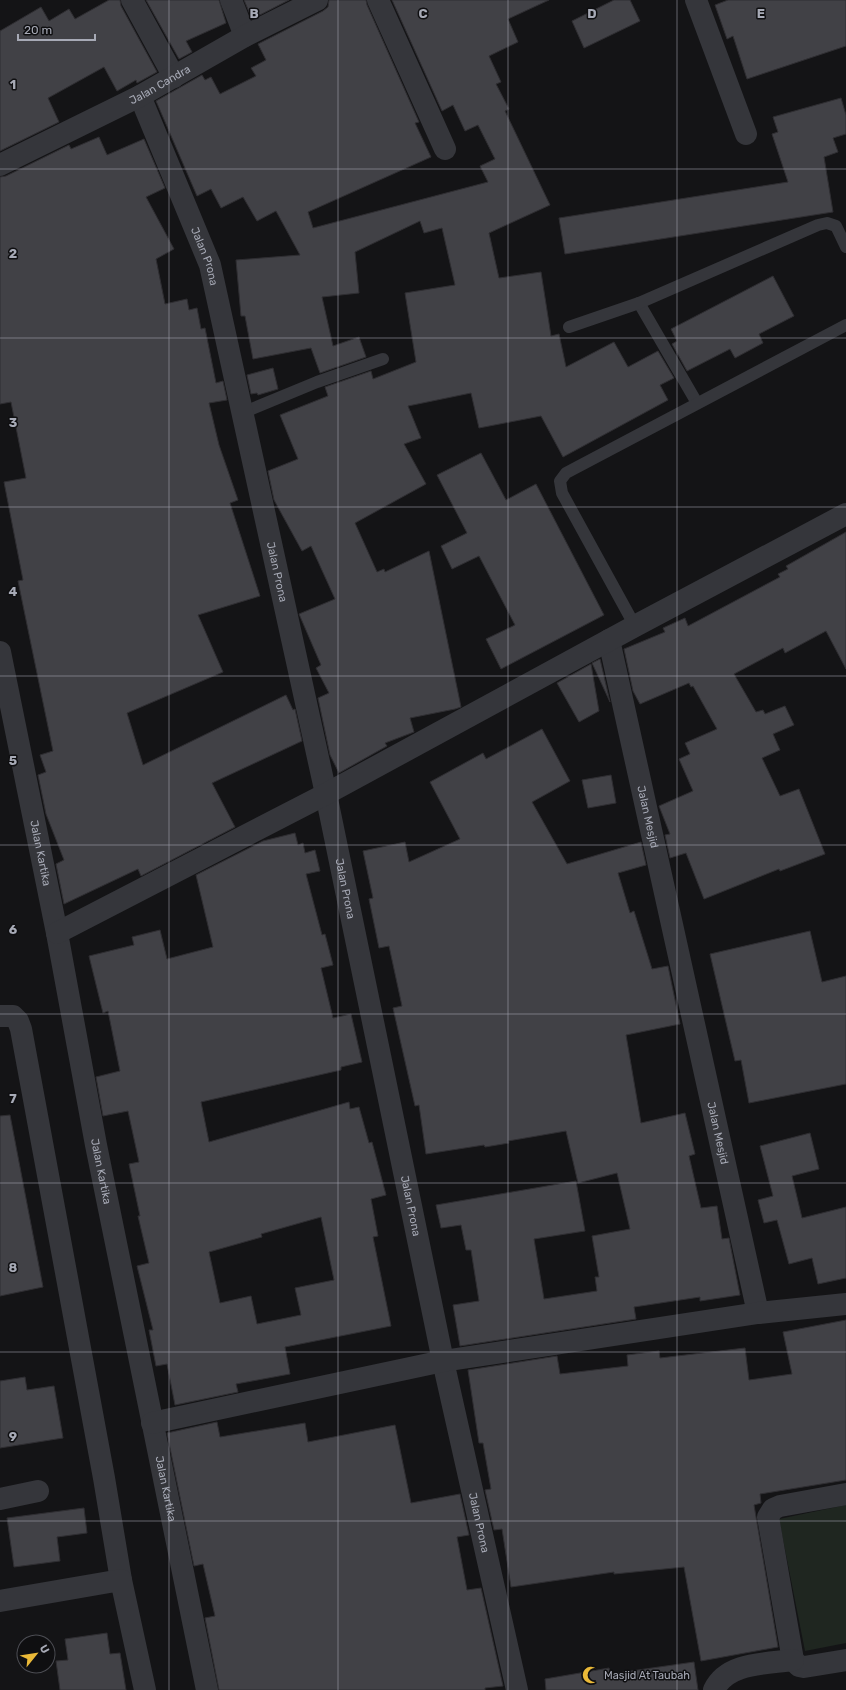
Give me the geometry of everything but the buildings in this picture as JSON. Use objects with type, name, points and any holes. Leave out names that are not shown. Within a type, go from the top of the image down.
[{"type":"street","points":[[132,0],[174,77]]},
{"type":"street","points":[[231,0],[245,36]]},
{"type":"street","name":"Jalan Candra","points":[[0,165],[140,96],[245,36],[317,0]]},
{"type":"street","points":[[378,0],[445,149]]},
{"type":"street","points":[[696,0],[746,134]]},
{"type":"street","name":"Jalan Prona","points":[[140,96],[210,265],[326,794],[443,1361],[518,1690]]},
{"type":"street","points":[[57,933],[326,794],[635,626],[846,514]]},
{"type":"street","name":"Jalan Mesjid","points":[[610,640],[758,1313]]},
{"type":"street","name":"Jalan Kartika","points":[[0,652],[57,933],[96,1144],[207,1690]]},
{"type":"street","points":[[0,1016],[13,1016],[18,1021],[21,1029],[121,1580],[146,1690]]},
{"type":"street","points":[[152,1423],[443,1361],[758,1313],[846,1304]]},
{"type":"street","points":[[0,1499],[38,1491]]},
{"type":"street","points":[[846,1494],[780,1506],[773,1509],[768,1517],[793,1660],[799,1666],[804,1667],[846,1660]]},
{"type":"street","points":[[0,1601],[121,1580]]},
{"type":"street","points":[[714,1690],[716,1685],[726,1674],[744,1666],[793,1660]]},
{"type":"lane","points":[[569,327],[639,303],[818,225],[827,223],[836,226],[846,247]]},
{"type":"lane","points":[[639,303],[697,403]]},
{"type":"lane","points":[[635,626],[562,493],[560,481],[566,473],[846,325]]},
{"type":"lane","points":[[242,413],[318,382],[383,359]]},
{"type":"shaded area","points":[[846,1505],[846,1643],[805,1651],[779,1519]]},
{"type":"place","name":"Masjid At Taubah","points":[[591,1675]]}]
